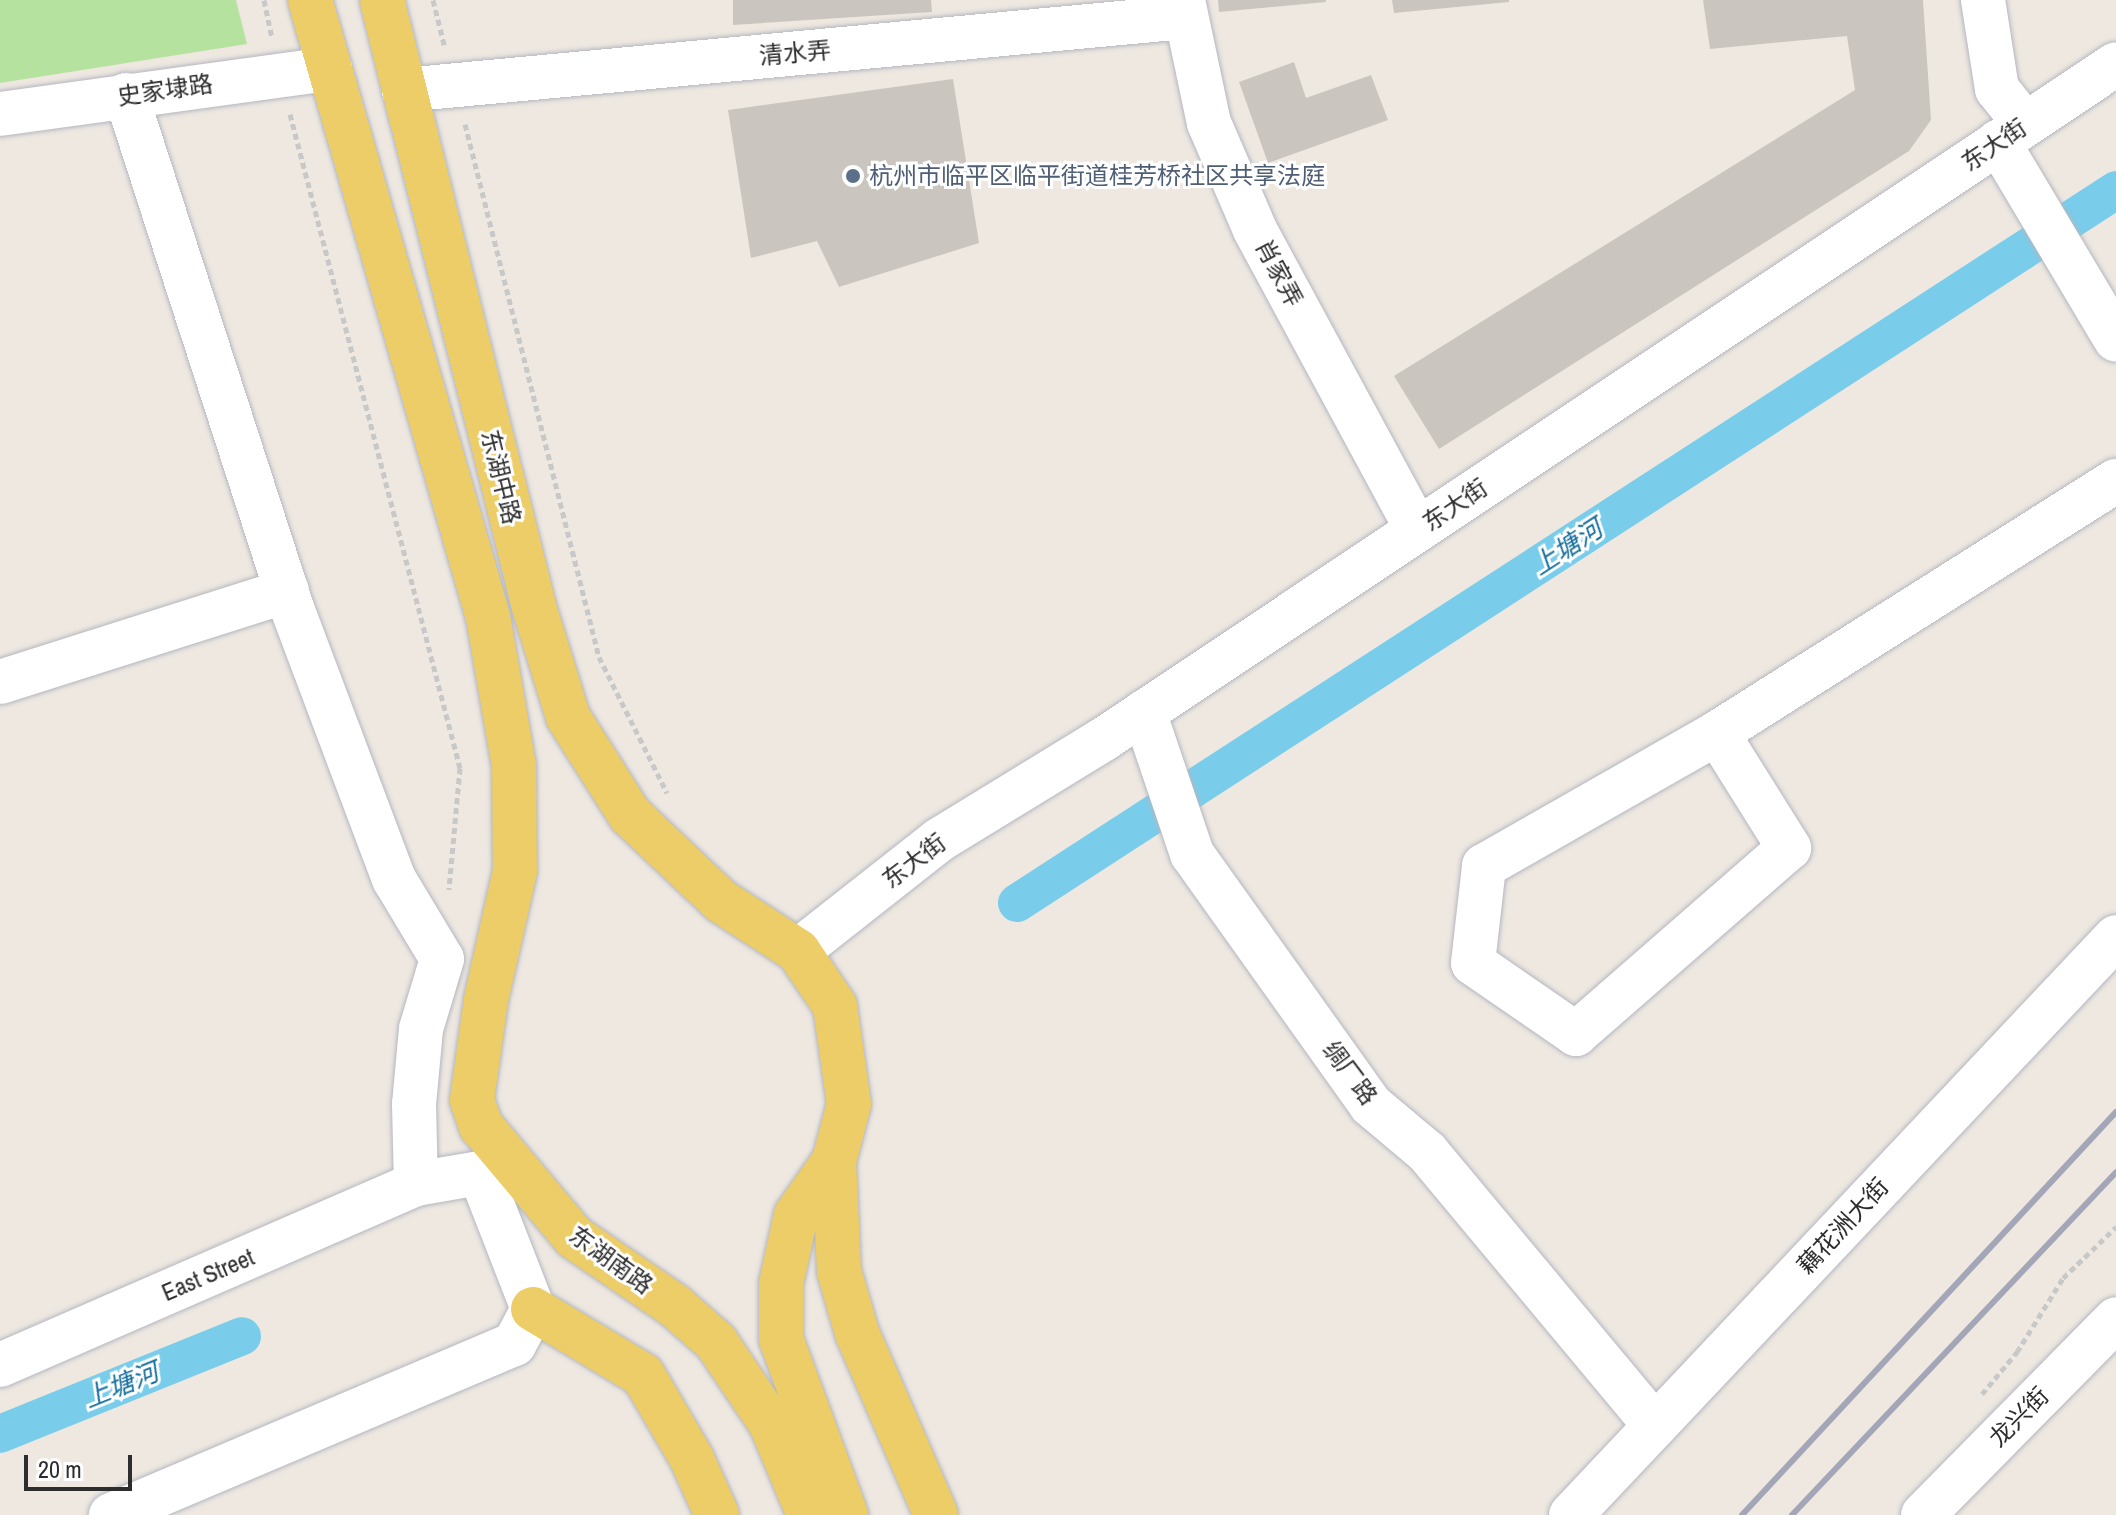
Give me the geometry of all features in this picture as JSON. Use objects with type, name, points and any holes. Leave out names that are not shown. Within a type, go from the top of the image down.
[{"type":"main road","name":"东湖中路","points":[[310,0],[488,617],[514,766],[515,871],[502,941]]},
{"type":"main road","name":"东湖中路","points":[[382,0],[534,607],[568,717],[630,815],[721,901],[798,951]]},
{"type":"main road","name":"东湖南路","points":[[502,941],[486,1000],[472,1100],[493,1164],[574,1237],[675,1306],[716,1342],[788,1418],[846,1515]]},
{"type":"main road","points":[[798,951],[835,1006],[849,1104],[834,1161],[839,1271],[857,1333],[936,1515]]},
{"type":"main road","name":"东湖南路","points":[[809,1515],[788,1418],[781,1339],[781,1284],[796,1215],[834,1161]]},
{"type":"main road","points":[[523,1326],[643,1375],[692,1459],[717,1515]]},
{"type":"street","points":[[1983,0],[1997,89],[2012,145],[2116,340]]},
{"type":"street","name":"清水弄","points":[[404,90],[1184,8]]},
{"type":"street","name":"肖家弄","points":[[1184,8],[1209,123],[1255,230],[1417,530]]},
{"type":"street","name":"东大街","points":[[798,951],[939,840],[1144,712],[1417,530],[2012,145],[2116,64]]},
{"type":"street","name":"史家埭路","points":[[0,114],[280,72],[330,69]]},
{"type":"street","points":[[126,95],[287,591],[394,879],[442,959],[421,1029],[414,1104],[416,1184]]},
{"type":"street","points":[[1717,733],[1789,848],[1576,1034],[1473,963],[1484,866],[1717,733],[2116,481]]},
{"type":"street","points":[[0,682],[287,591]]},
{"type":"street","name":"绸厂路","points":[[1144,712],[1192,854],[1362,1092],[1427,1152],[1655,1426]]},
{"type":"street","name":"藕花洲大街","points":[[1571,1515],[2116,937]]},
{"type":"street","name":"藕花洲大街","points":[[1610,1515],[2116,972]]},
{"type":"street","points":[[111,1515],[523,1326],[493,1164]]},
{"type":"street","name":"East Street","points":[[0,1365],[416,1184],[493,1164]]},
{"type":"street","name":"龙兴街","points":[[1923,1515],[2116,1319]]},
{"type":"path","points":[[264,0],[460,768],[448,900]]},
{"type":"path","points":[[433,0],[599,657],[674,806]]},
{"type":"path","points":[[1978,1399],[2017,1352],[2063,1278],[2116,1227]]},
{"type":"green space","points":[[0,0],[236,0],[247,44],[0,83]]},
{"type":"building","points":[[733,0],[931,0],[932,12],[733,25]]},
{"type":"building","points":[[1218,0],[1326,0],[1326,2],[1219,12]]},
{"type":"building","points":[[1392,0],[1509,0],[1509,2],[1394,13]]},
{"type":"building","points":[[1703,0],[1923,0],[1931,120],[1909,151],[1439,449],[1394,376],[1855,90],[1847,36],[1710,49]]},
{"type":"building","points":[[1294,62],[1306,98],[1371,75],[1388,120],[1268,163],[1239,82]]},
{"type":"building","name":"杭州市临平区临平街道桂芳桥社区共享法庭","points":[[953,79],[979,243],[839,287],[817,241],[751,258],[728,110]]},
{"type":"waterway","name":"上塘河","points":[[1017,903],[2116,190]]},
{"type":"waterway","name":"上塘河","points":[[0,1434],[242,1336]]},
{"type":"railway","points":[[1742,1515],[2116,1112]]},
{"type":"railway","points":[[1792,1515],[2116,1172]]},
{"type":"place","name":"杭州市临平区临平街道桂芳桥社区共享法庭","points":[[853,176]]}]
